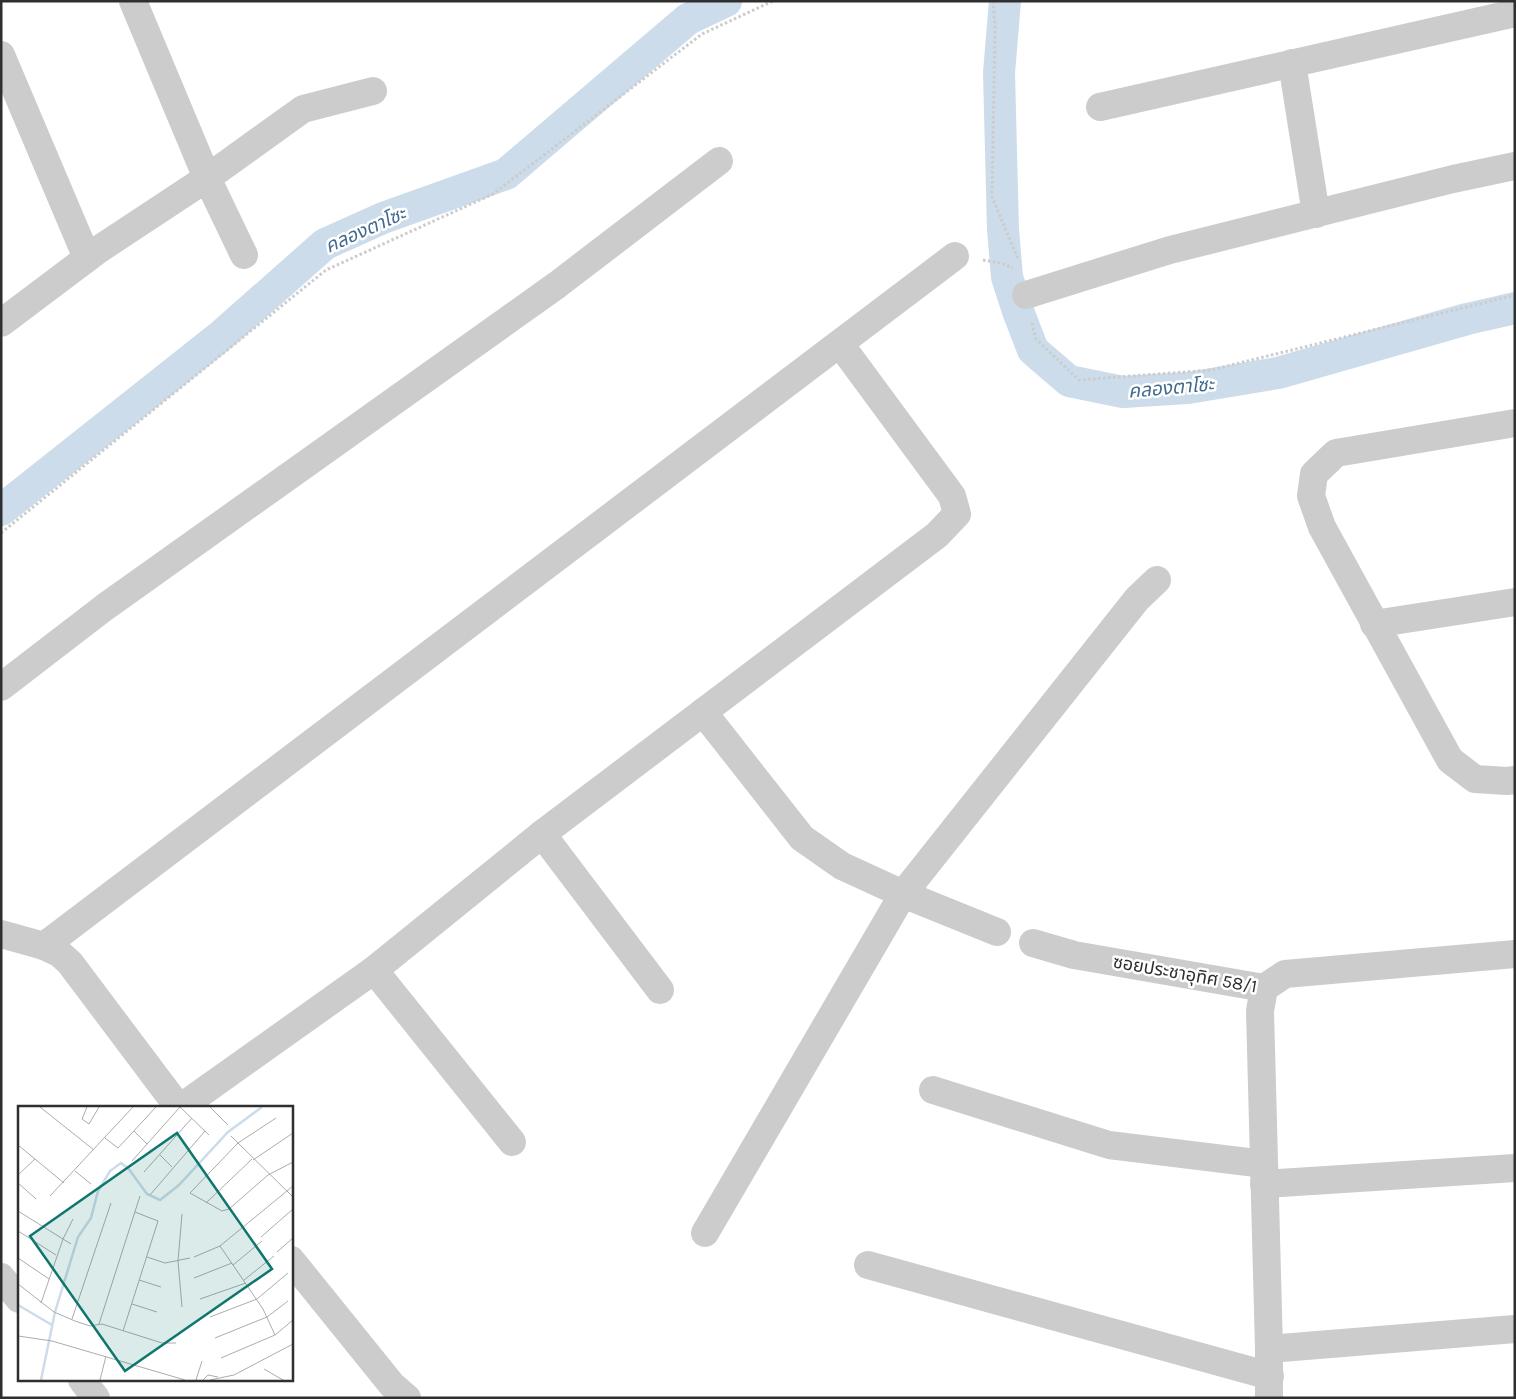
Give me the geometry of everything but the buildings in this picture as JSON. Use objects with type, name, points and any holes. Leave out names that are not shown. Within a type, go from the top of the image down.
[{"type":"street","points":[[133,1],[207,178],[244,255]]},
{"type":"street","points":[[1100,108],[1515,13]]},
{"type":"street","points":[[1,55],[87,258]]},
{"type":"street","points":[[1292,63],[1316,214]]},
{"type":"street","points":[[1,324],[87,258],[207,178],[303,109],[373,91]]},
{"type":"street","points":[[1,687],[104,607],[557,285],[720,161]]},
{"type":"street","points":[[1026,295],[1170,250],[1453,179],[1515,166]]},
{"type":"street","points":[[44,946],[955,256]]},
{"type":"street","points":[[182,1106],[374,970],[542,834],[936,535],[957,514],[952,496],[840,344]]},
{"type":"street","points":[[1515,423],[1336,453],[1314,474],[1311,496],[1322,527],[1450,760],[1474,779],[1515,780]]},
{"type":"street","points":[[705,1233],[903,894],[1137,599],[1157,580]]},
{"type":"street","points":[[1374,624],[1515,602]]},
{"type":"street","points":[[703,712],[802,838],[842,866],[903,894],[997,932]]},
{"type":"street","points":[[542,834],[660,990]]},
{"type":"street","points":[[1,934],[44,946],[59,953],[70,963],[177,1106]]},
{"type":"street","name":"ซอยประชาอุทิศ 58/1","points":[[1033,943],[1074,955],[1264,988],[1285,974],[1515,954]]},
{"type":"street","points":[[374,970],[512,1142]]},
{"type":"street","points":[[868,1265],[1269,1387],[1260,1011],[1264,988]]},
{"type":"street","points":[[933,1090],[1109,1145],[1264,1174],[1515,1168]]},
{"type":"street","points":[[292,1261],[392,1385],[407,1398]]},
{"type":"street","points":[[1,1277],[18,1298]]},
{"type":"street","points":[[1269,1349],[1515,1329]]},
{"type":"street","points":[[84,1382],[96,1398]]},
{"type":"path","points":[[1,533],[326,270],[493,194],[702,34],[773,1]]},
{"type":"path","points":[[993,1],[995,28],[992,197],[1019,261]]},
{"type":"path","points":[[1026,295],[1036,338],[1079,380],[1211,370],[1515,295]]},
{"type":"waterway","name":"คลองตาโซะ","points":[[1,510],[222,335],[325,244],[383,218],[506,174],[688,19],[726,1]]},
{"type":"waterway","name":"คลองตาโซะ","points":[[1005,1],[999,73],[1003,229],[1007,277],[1033,350],[1069,381],[1123,392],[1188,388],[1278,373],[1467,319],[1515,308]]}]
